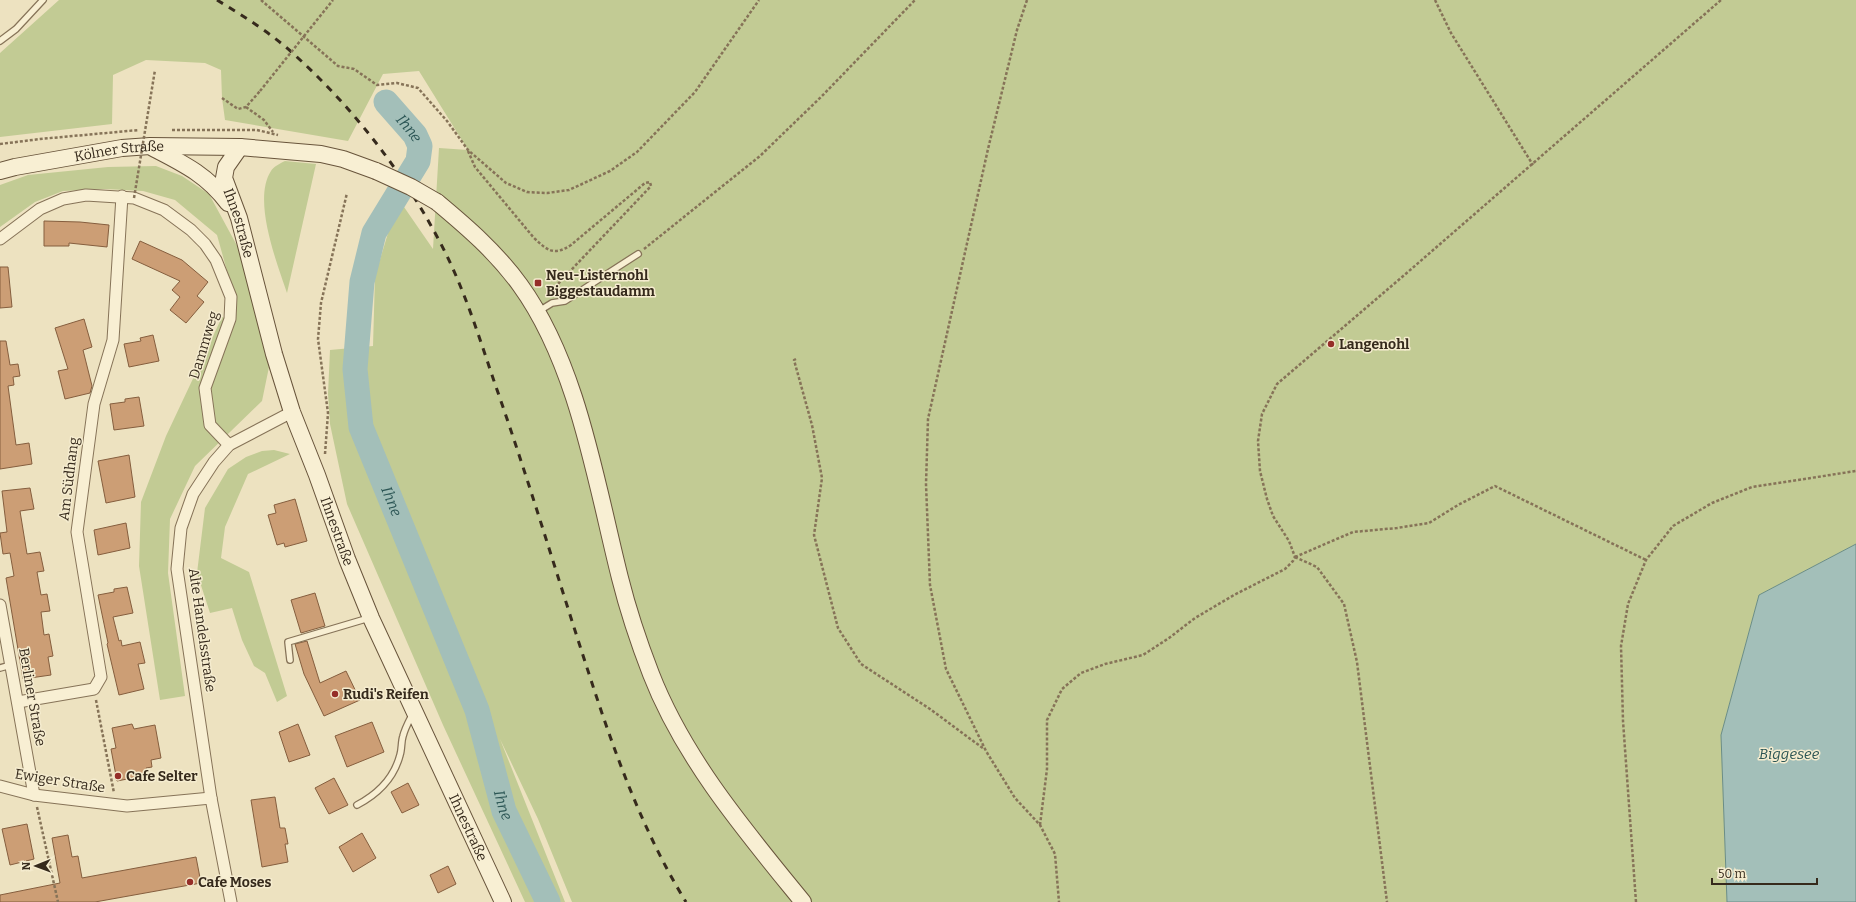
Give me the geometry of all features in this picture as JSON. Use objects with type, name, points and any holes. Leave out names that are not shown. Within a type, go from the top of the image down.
[{"type":"main road","name":"Kölner Straße","points":[[0,171],[122,148],[150,146],[240,147],[321,154],[349,161],[411,187],[437,202],[478,236],[521,286],[537,312],[571,387],[588,443],[622,587],[637,637],[652,677],[673,720],[694,757],[742,827],[803,902]]},
{"type":"main road","points":[[150,146],[194,170],[217,188],[239,218]]},
{"type":"main road","name":"Ihnestraße","points":[[240,147],[226,167],[224,178],[239,218],[274,354],[292,412],[317,474],[347,559],[371,618],[503,902]]},
{"type":"street","name":"Dammweg","points":[[0,239],[40,209],[63,199],[86,195],[122,196],[134,198],[164,210],[191,230],[205,244],[216,260],[231,297],[230,319],[205,388],[210,425],[229,445]]},
{"type":"street","name":"Am Südhang","points":[[94,689],[101,677],[77,532],[94,404],[113,340],[122,196]]},
{"type":"street","name":"Alte Handelsstraße","points":[[231,902],[211,798],[177,569],[181,528],[193,494],[214,462],[229,445],[292,412]]},
{"type":"street","name":"Berliner Straße","points":[[0,605],[12,665],[34,795]]},
{"type":"street","points":[[18,702],[94,689]]},
{"type":"street","name":"Ewiger Straße","points":[[0,786],[34,795],[127,806],[211,798]]},
{"type":"lane","points":[[0,42],[16,29],[43,0]]},
{"type":"lane","points":[[537,312],[552,303],[565,301],[638,254]]},
{"type":"lane","points":[[290,660],[288,642],[371,618]]},
{"type":"lane","points":[[0,668],[12,665]]},
{"type":"lane","points":[[357,805],[377,792],[388,781],[396,768],[401,754],[403,737],[413,711]]},
{"type":"path","points":[[261,0],[338,66],[354,69],[377,85],[397,83],[418,88],[447,121],[468,150],[506,183],[527,192],[547,193],[569,190],[587,183],[610,171],[637,152],[694,92],[759,0]]},
{"type":"path","points":[[222,98],[238,109],[246,107],[333,0]]},
{"type":"path","points":[[638,254],[760,156],[822,96],[915,0]]},
{"type":"path","points":[[1027,0],[1016,30],[928,419],[926,484],[930,585],[946,669],[986,751],[1015,798],[1040,826],[1055,854],[1059,902]]},
{"type":"path","points":[[1435,0],[1450,33],[1533,165]]},
{"type":"path","points":[[1387,902],[1357,662],[1344,604],[1317,567],[1295,557],[1289,541],[1273,516],[1266,499],[1260,471],[1258,441],[1262,414],[1277,384],[1533,165],[1721,0]]},
{"type":"path","points":[[134,198],[155,70]]},
{"type":"path","points":[[246,107],[264,120],[273,132]]},
{"type":"path","points":[[0,144],[122,131]]},
{"type":"path","points":[[468,150],[475,167],[534,238],[543,247],[556,252],[571,245],[645,183],[650,182],[651,186],[556,287],[552,303]]},
{"type":"path","points":[[317,474],[324,461],[328,413],[318,339],[321,303],[347,193]]},
{"type":"path","points":[[796,359],[794,360],[812,425],[822,478],[814,535],[838,628],[861,664],[930,709],[986,751]]},
{"type":"path","points":[[1636,902],[1623,721],[1621,646],[1628,604],[1646,560],[1673,526],[1712,503],[1752,487],[1856,471]]},
{"type":"path","points":[[1040,826],[1047,770],[1047,720],[1062,688],[1081,673],[1105,664],[1143,655],[1169,638],[1195,618],[1234,594],[1285,569],[1295,557],[1353,532],[1397,528],[1429,523],[1458,505],[1494,486],[1646,560]]},
{"type":"path","points":[[94,689],[116,804]]},
{"type":"path","points":[[34,795],[58,902]]},
{"type":"green space","points":[[59,0],[1856,0],[1856,544],[1759,595],[1721,735],[1727,902],[572,902],[538,819],[500,739],[565,902],[525,902],[443,725],[347,504],[330,424],[328,394],[330,350],[373,346],[375,276],[392,220],[404,207],[433,249],[439,148],[468,150],[419,71],[383,74],[348,141],[225,120],[222,98],[221,70],[205,63],[146,60],[113,75],[112,124],[0,137],[0,53]]},
{"type":"green space","points":[[285,161],[316,164],[287,293],[268,232],[264,198],[266,183],[271,171]]},
{"type":"green space","points":[[156,166],[182,176],[209,194],[241,253],[269,367],[262,401],[195,466],[170,519],[168,573],[185,696],[160,700],[139,566],[141,502],[166,436],[222,317],[233,321],[234,296],[217,235],[175,200],[143,191],[105,189],[63,191],[35,202],[0,227],[0,185],[28,175],[108,167]]},
{"type":"green space","points":[[274,450],[290,454],[248,474],[225,527],[221,558],[249,572],[287,696],[277,702],[265,673],[254,666],[242,640],[232,608],[210,613],[197,573],[205,508],[228,469],[246,457],[262,451]]},
{"type":"water","name":"Biggesee","points":[[1856,544],[1856,902],[1727,902],[1721,735],[1759,595]]},
{"type":"building","points":[[44,221],[80,222],[109,225],[107,247],[69,243],[69,246],[44,246]]},
{"type":"building","points":[[140,241],[182,260],[208,282],[197,296],[204,302],[186,323],[170,310],[180,297],[172,290],[180,281],[132,259]]},
{"type":"building","points":[[0,267],[8,267],[12,307],[0,308]]},
{"type":"building","points":[[84,319],[92,347],[83,350],[92,386],[90,393],[65,399],[58,371],[68,369],[55,328]]},
{"type":"building","points":[[153,335],[159,361],[129,367],[124,344],[141,341],[140,338]]},
{"type":"building","points":[[0,341],[6,341],[10,365],[18,364],[20,376],[13,377],[14,385],[8,386],[16,445],[29,443],[32,464],[0,469]]},
{"type":"building","points":[[139,397],[144,426],[114,430],[110,404],[125,402],[125,399]]},
{"type":"building","points":[[129,455],[135,497],[106,503],[98,461]]},
{"type":"building","points":[[30,488],[34,509],[20,511],[27,554],[40,552],[44,571],[37,572],[41,595],[47,594],[50,611],[41,612],[44,635],[49,634],[53,656],[48,657],[51,675],[23,679],[6,578],[14,576],[10,553],[3,554],[0,533],[7,532],[2,491]]},
{"type":"building","points":[[295,499],[307,541],[285,547],[284,543],[277,545],[268,515],[276,513],[274,505]]},
{"type":"building","points":[[126,523],[130,548],[98,555],[94,530]]},
{"type":"building","points":[[127,587],[133,613],[113,617],[119,641],[121,640],[122,646],[140,642],[145,663],[138,664],[144,689],[119,695],[107,644],[98,595],[114,592],[114,589]]},
{"type":"building","points":[[315,593],[325,626],[301,633],[291,600]]},
{"type":"building","name":"Rudi's Reifen","points":[[307,641],[320,683],[346,671],[360,700],[324,716],[304,674],[295,644]]},
{"type":"building","points":[[372,722],[384,752],[347,767],[335,736]]},
{"type":"building","points":[[132,724],[134,729],[155,725],[161,758],[151,760],[152,767],[146,768],[148,775],[117,781],[111,749],[116,748],[112,728]]},
{"type":"building","points":[[298,724],[310,755],[289,762],[279,732]]},
{"type":"building","points":[[334,778],[348,805],[329,814],[315,788]]},
{"type":"building","points":[[408,783],[419,805],[402,813],[391,792]]},
{"type":"building","points":[[275,797],[280,828],[285,828],[288,844],[285,844],[288,862],[262,867],[251,800]]},
{"type":"building","points":[[27,824],[34,859],[10,865],[2,829]]},
{"type":"building","points":[[362,833],[376,858],[353,872],[339,847]]},
{"type":"building","points":[[68,835],[72,857],[78,856],[82,878],[196,857],[201,883],[95,902],[0,902],[0,895],[60,883],[52,838]]},
{"type":"building","points":[[448,866],[456,884],[438,893],[430,875]]},
{"type":"waterway","name":"Ihne","points":[[386,102],[415,135],[420,146],[418,161],[374,233],[362,282],[355,369],[361,427],[477,710],[504,811],[548,902]]},
{"type":"railway","points":[[217,0],[249,20],[279,42],[298,58],[341,101],[380,148],[398,173],[431,225],[460,284],[478,334],[520,457],[578,640],[620,764],[656,848],[686,902]]},
{"type":"place","name":"Neu-Listernohl Biggestaudamm","points":[[538,283]]},
{"type":"place","name":"Langenohl","points":[[1331,344]]},
{"type":"place","name":"Rudi's Reifen","points":[[335,694]]},
{"type":"place","name":"Cafe Selter","points":[[118,776]]},
{"type":"place","name":"Cafe Moses","points":[[190,882]]}]
